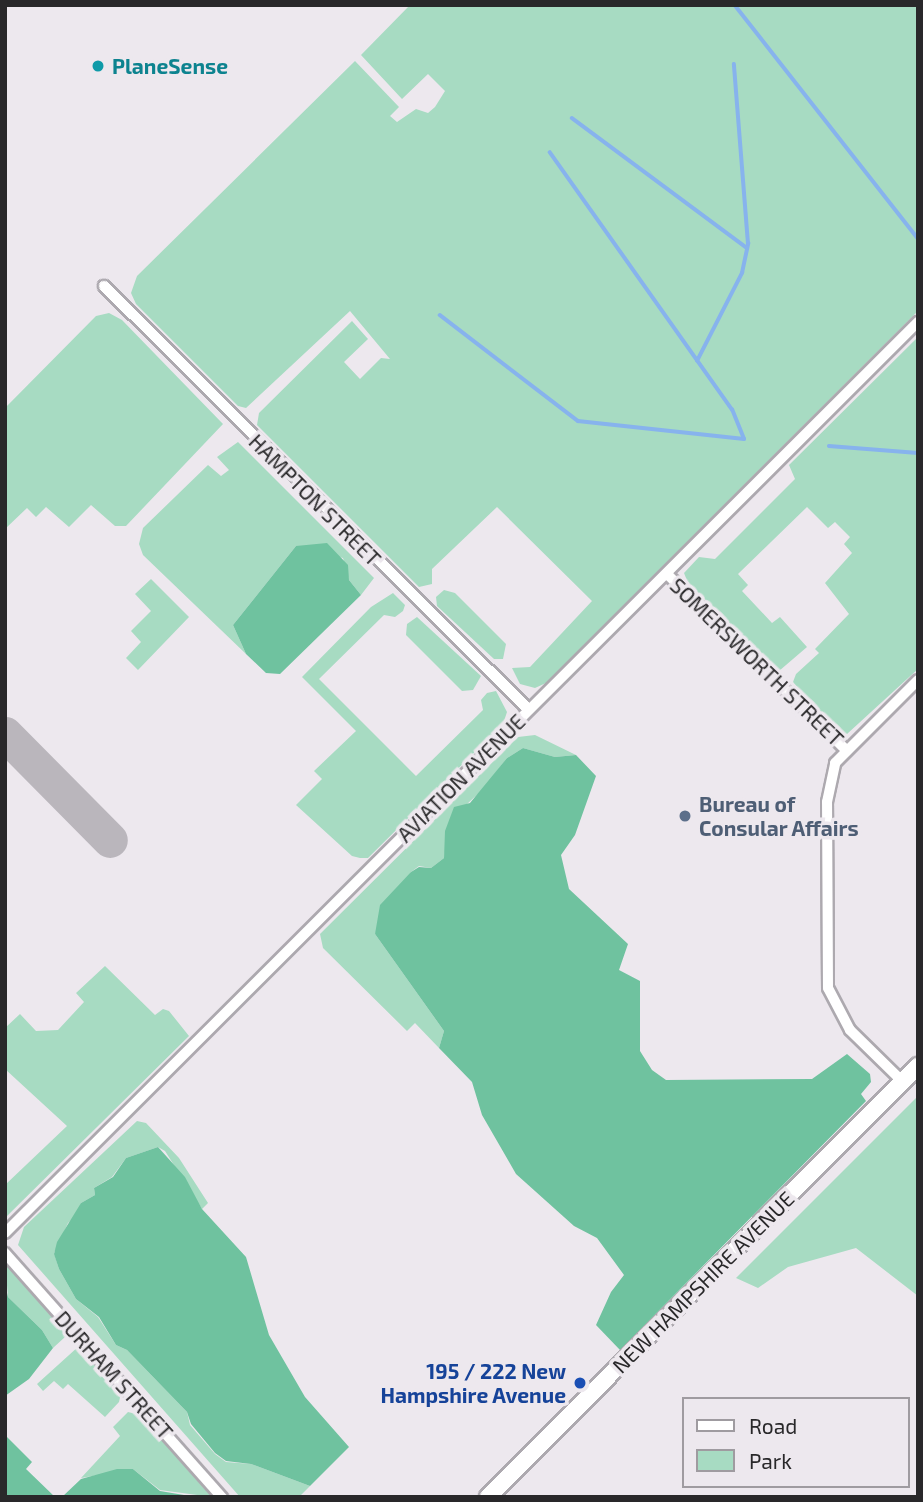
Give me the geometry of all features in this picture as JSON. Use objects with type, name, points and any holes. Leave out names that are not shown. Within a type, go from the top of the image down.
[{"type":"street","name":"HAMPTON STREET","points":[[104,286],[529,710]]},
{"type":"street","name":"AVIATION AVENUE","points":[[5,1233],[918,322]]},
{"type":"street","name":"SOMERSWORTH STREET","points":[[667,574],[847,751]]},
{"type":"street","points":[[902,1082],[850,1030],[828,988],[828,792],[835,763],[918,680]]},
{"type":"street","name":"NEW HAMPSHIRE AVENUE","points":[[488,1497],[918,1066]]},
{"type":"street","name":"DURHAM STREET","points":[[5,1252],[222,1497]]},
{"type":"green space","points":[[410,5],[918,5],[918,311],[546,683],[535,688],[520,684],[512,668],[530,667],[592,601],[497,507],[432,569],[432,584],[419,587],[257,425],[259,413],[352,321],[368,339],[344,362],[360,379],[381,358],[390,359],[350,311],[246,408],[238,406],[136,304],[131,293],[137,276],[355,61],[399,107],[390,116],[397,122],[416,109],[428,113],[435,107],[445,91],[428,74],[402,99],[361,55]]},
{"type":"green space","points":[[109,313],[122,320],[223,424],[126,526],[115,526],[91,505],[69,527],[46,507],[36,517],[27,508],[5,529],[5,408],[96,316]]},
{"type":"green space","points":[[918,337],[918,669],[847,734],[838,732],[793,682],[796,674],[819,653],[815,649],[849,614],[825,583],[852,553],[844,544],[850,537],[835,522],[828,528],[807,507],[738,574],[748,585],[742,591],[772,623],[780,617],[807,647],[779,671],[688,583],[684,573],[699,557],[715,559],[795,479],[789,465]]},
{"type":"green space","points":[[238,442],[374,578],[361,595],[349,580],[343,558],[296,546],[233,625],[246,654],[143,555],[139,544],[143,528],[208,465],[221,476],[229,470],[217,457]]},
{"type":"green space","points":[[327,543],[348,565],[349,580],[361,595],[280,674],[266,673],[246,654],[233,625],[296,546]]},
{"type":"green space","points":[[151,579],[189,617],[138,670],[126,658],[141,642],[131,631],[151,611],[135,594]]},
{"type":"green space","points":[[444,590],[455,593],[506,644],[503,659],[494,659],[437,606],[436,597]]},
{"type":"green space","points":[[393,593],[405,605],[403,611],[395,617],[384,615],[319,679],[416,776],[483,710],[481,700],[487,693],[496,691],[507,712],[503,724],[368,858],[360,858],[352,856],[296,805],[322,779],[314,771],[356,731],[302,677],[371,607]]},
{"type":"green space","points":[[417,617],[481,676],[473,690],[462,691],[406,635],[407,624]]},
{"type":"green space","points":[[535,735],[576,755],[555,757],[523,748],[507,758],[482,790],[450,820],[444,858],[431,868],[419,866],[411,872],[375,934],[444,1031],[439,1048],[415,1023],[407,1031],[323,948],[320,934],[518,737]]},
{"type":"green space","points":[[523,748],[555,757],[576,755],[596,776],[575,835],[561,855],[569,889],[628,944],[619,970],[640,981],[640,1051],[652,1070],[666,1080],[812,1079],[847,1054],[870,1074],[871,1082],[861,1094],[866,1101],[620,1350],[596,1325],[611,1292],[624,1275],[597,1238],[574,1226],[516,1174],[482,1115],[472,1082],[439,1048],[444,1031],[375,934],[380,905],[411,872],[419,867],[431,868],[444,858],[445,831],[454,807],[470,803],[507,758]]},
{"type":"green space","points":[[105,966],[155,1015],[163,1009],[169,1011],[189,1036],[5,1218],[5,1185],[67,1126],[5,1069],[5,1028],[20,1014],[36,1031],[58,1030],[84,1002],[76,993]]},
{"type":"green space","points":[[918,1096],[918,1296],[856,1248],[788,1267],[758,1288],[736,1278]]},
{"type":"green space","points":[[137,1121],[146,1123],[179,1158],[208,1203],[202,1209],[165,1151],[158,1147],[126,1158],[112,1177],[94,1188],[95,1195],[81,1203],[79,1213],[68,1223],[54,1253],[59,1269],[76,1299],[98,1317],[116,1345],[127,1350],[187,1412],[190,1425],[215,1454],[226,1462],[251,1464],[310,1486],[299,1497],[240,1497],[18,1245],[24,1227]]},
{"type":"green space","points":[[158,1147],[185,1177],[202,1209],[246,1257],[269,1335],[305,1397],[349,1447],[310,1486],[251,1464],[226,1461],[215,1453],[191,1424],[187,1412],[127,1350],[116,1345],[99,1317],[76,1299],[59,1269],[54,1254],[57,1242],[81,1203],[95,1195],[94,1188],[113,1177],[126,1158]]},
{"type":"green space","points":[[5,1262],[65,1330],[65,1337],[53,1348],[42,1330],[8,1297]]},
{"type":"green space","points":[[5,1284],[8,1297],[42,1330],[53,1348],[29,1379],[5,1396]]},
{"type":"green space","points":[[79,1346],[121,1393],[119,1402],[105,1417],[68,1384],[63,1389],[54,1381],[43,1391],[37,1384]]},
{"type":"green space","points":[[128,1412],[140,1415],[212,1497],[160,1490],[133,1469],[81,1478],[120,1436],[113,1427]]},
{"type":"green space","points":[[5,1435],[32,1462],[26,1469],[55,1497],[5,1497]]},
{"type":"green space","points":[[117,1469],[133,1469],[160,1491],[196,1497],[62,1497],[81,1479]]},
{"type":"waterway","points":[[735,5],[918,238]]},
{"type":"waterway","points":[[697,361],[742,273],[748,244],[734,65]]},
{"type":"waterway","points":[[572,118],[747,248]]},
{"type":"waterway","points":[[440,315],[578,421],[744,439],[732,410],[550,153]]},
{"type":"waterway","points":[[829,446],[918,453]]},
{"type":"taxiway","points":[[5,734],[110,840]]},
{"type":"place","name":"PlaneSense","points":[[98,66]]},
{"type":"place","name":"Bureau of Consular Affairs","points":[[685,816]]},
{"type":"place","name":"195 / 222 New Hampshire Avenue","points":[[580,1383]]}]
